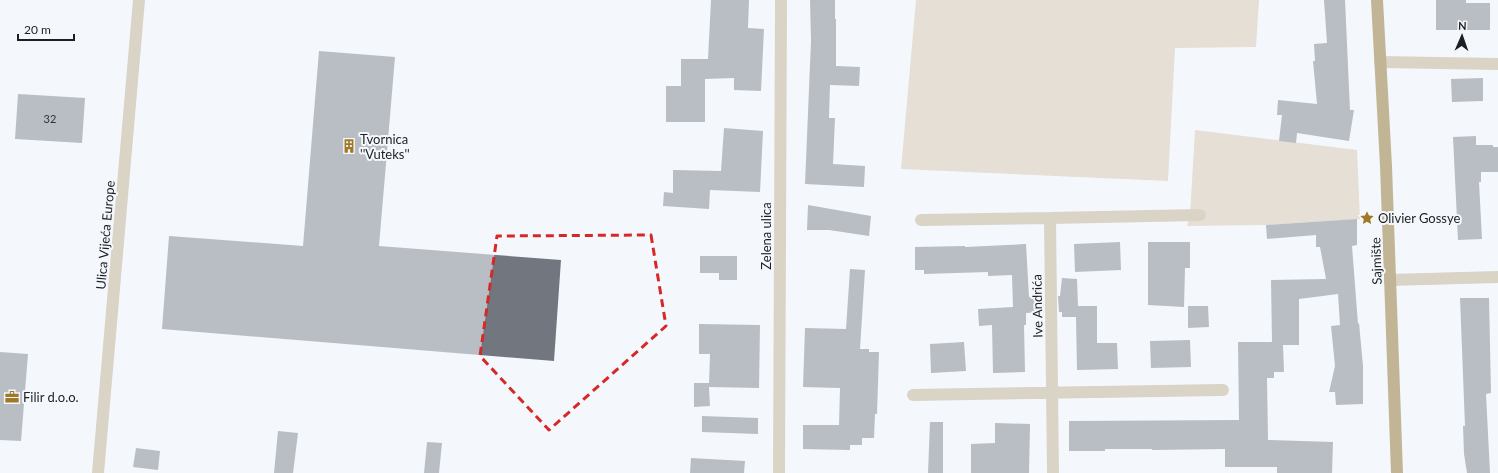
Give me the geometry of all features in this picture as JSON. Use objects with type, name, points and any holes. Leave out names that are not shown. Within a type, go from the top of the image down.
[{"type":"main road","name":"Sajmište","points":[[1377,0],[1397,473]]},
{"type":"street","name":"Ulica Vijeća Europe","points":[[98,473],[139,0]]},
{"type":"street","name":"Zelena ulica","points":[[779,473],[781,0]]},
{"type":"street","points":[[1380,62],[1498,64]]},
{"type":"street","points":[[921,220],[1200,215]]},
{"type":"street","name":"Ive Andrića","points":[[1050,218],[1052,473]]},
{"type":"street","points":[[1390,280],[1498,277]]},
{"type":"street","points":[[913,395],[1223,390]]},
{"type":"highlighted area","points":[[651,235],[666,326],[549,430],[480,356],[497,236]]},
{"type":"shaded area","points":[[916,0],[1259,0],[1256,47],[1175,48],[1168,181],[901,169]]},
{"type":"shaded area","points":[[1195,130],[1357,150],[1360,219],[1266,225],[1187,226],[1190,215]]},
{"type":"building","points":[[711,0],[749,0],[748,28],[764,29],[761,91],[734,90],[734,78],[705,79],[705,122],[666,122],[666,86],[681,86],[681,59],[708,59]]},
{"type":"building","points":[[810,0],[835,0],[836,66],[860,67],[859,86],[830,85],[829,118],[835,118],[833,164],[865,166],[864,187],[805,184],[811,41]]},
{"type":"building","points":[[1324,0],[1345,0],[1350,110],[1354,110],[1349,141],[1297,133],[1296,143],[1279,141],[1282,115],[1277,115],[1278,100],[1317,104],[1313,61],[1315,61],[1314,44],[1327,43]]},
{"type":"building","points":[[1436,0],[1466,0],[1466,3],[1490,3],[1490,30],[1436,30]]},
{"type":"building","name":"Tvornica ''Vuteks''","points":[[319,51],[395,57],[379,246],[561,260],[554,361],[162,329],[169,236],[303,246]]},
{"type":"building","points":[[1483,78],[1483,101],[1452,102],[1451,79]]},
{"type":"building","points":[[18,94],[85,98],[82,143],[15,139]]},
{"type":"building","points":[[724,128],[763,131],[760,192],[710,190],[709,209],[663,206],[664,192],[673,193],[673,170],[721,171]]},
{"type":"building","points":[[1476,136],[1476,145],[1493,145],[1493,147],[1498,147],[1498,172],[1481,172],[1481,182],[1479,182],[1482,239],[1458,240],[1453,137]]},
{"type":"building","points":[[808,205],[871,216],[869,236],[829,230],[807,230]]},
{"type":"building","points":[[1357,219],[1357,245],[1352,246],[1363,366],[1363,404],[1336,405],[1335,392],[1329,392],[1335,366],[1331,326],[1340,325],[1338,294],[1299,299],[1299,345],[1283,345],[1284,372],[1274,372],[1274,378],[1267,378],[1268,440],[1333,442],[1332,473],[1277,473],[1277,467],[1225,467],[1225,449],[1105,449],[1105,451],[1069,451],[1069,421],[1239,420],[1238,342],[1272,342],[1271,280],[1326,279],[1320,247],[1316,247],[1316,235],[1267,239],[1266,225]]},
{"type":"building","points":[[1120,242],[1121,270],[1075,272],[1074,244]]},
{"type":"building","points":[[1148,242],[1190,242],[1190,268],[1185,268],[1184,307],[1148,305]]},
{"type":"building","points":[[1026,244],[1029,297],[1043,296],[1044,312],[1026,313],[1026,325],[1024,325],[1025,372],[993,373],[992,325],[979,326],[978,309],[1013,307],[1012,275],[988,276],[988,272],[924,274],[924,270],[915,270],[915,247],[965,247]]},
{"type":"building","points":[[700,256],[737,256],[737,280],[719,280],[719,273],[700,273]]},
{"type":"building","points":[[850,269],[865,270],[860,349],[869,349],[869,352],[879,352],[877,414],[875,414],[874,438],[862,438],[862,445],[850,445],[850,450],[803,449],[803,425],[839,425],[840,388],[803,387],[805,328],[846,329]]},
{"type":"building","points":[[1062,278],[1077,279],[1078,306],[1097,306],[1097,343],[1117,343],[1118,369],[1077,370],[1076,317],[1062,317],[1062,312],[1059,312],[1058,296],[1060,296]]},
{"type":"building","points":[[1460,298],[1489,298],[1491,393],[1486,394],[1490,473],[1467,473],[1464,454],[1463,426],[1465,426]]},
{"type":"building","points":[[1188,306],[1208,306],[1209,327],[1188,328]]},
{"type":"building","points":[[699,324],[760,325],[759,388],[709,387],[710,406],[694,407],[694,383],[709,384],[710,354],[699,354]]},
{"type":"building","points":[[1190,340],[1191,367],[1151,368],[1150,341]]},
{"type":"building","points":[[964,342],[966,371],[931,373],[930,344]]},
{"type":"building","name":"Filir d.o.o.","points":[[0,352],[28,354],[21,441],[0,440]]},
{"type":"building","points":[[702,416],[758,418],[758,434],[702,432]]},
{"type":"building","points":[[930,422],[943,422],[943,473],[928,473]]},
{"type":"building","points":[[995,423],[1030,424],[1029,473],[971,473],[971,444],[995,443]]},
{"type":"building","points":[[278,431],[298,433],[293,473],[274,473]]},
{"type":"building","points":[[427,442],[442,443],[439,473],[424,473]]},
{"type":"building","points":[[136,448],[160,451],[158,470],[133,467]]},
{"type":"building","points":[[691,458],[745,461],[744,473],[690,473]]},
{"type":"place","name":"Tvornica ''Vuteks''","points":[[349,146]]},
{"type":"place","name":"Olivier Gossye","points":[[1367,218]]},
{"type":"place","name":"Filir d.o.o.","points":[[12,397]]}]
